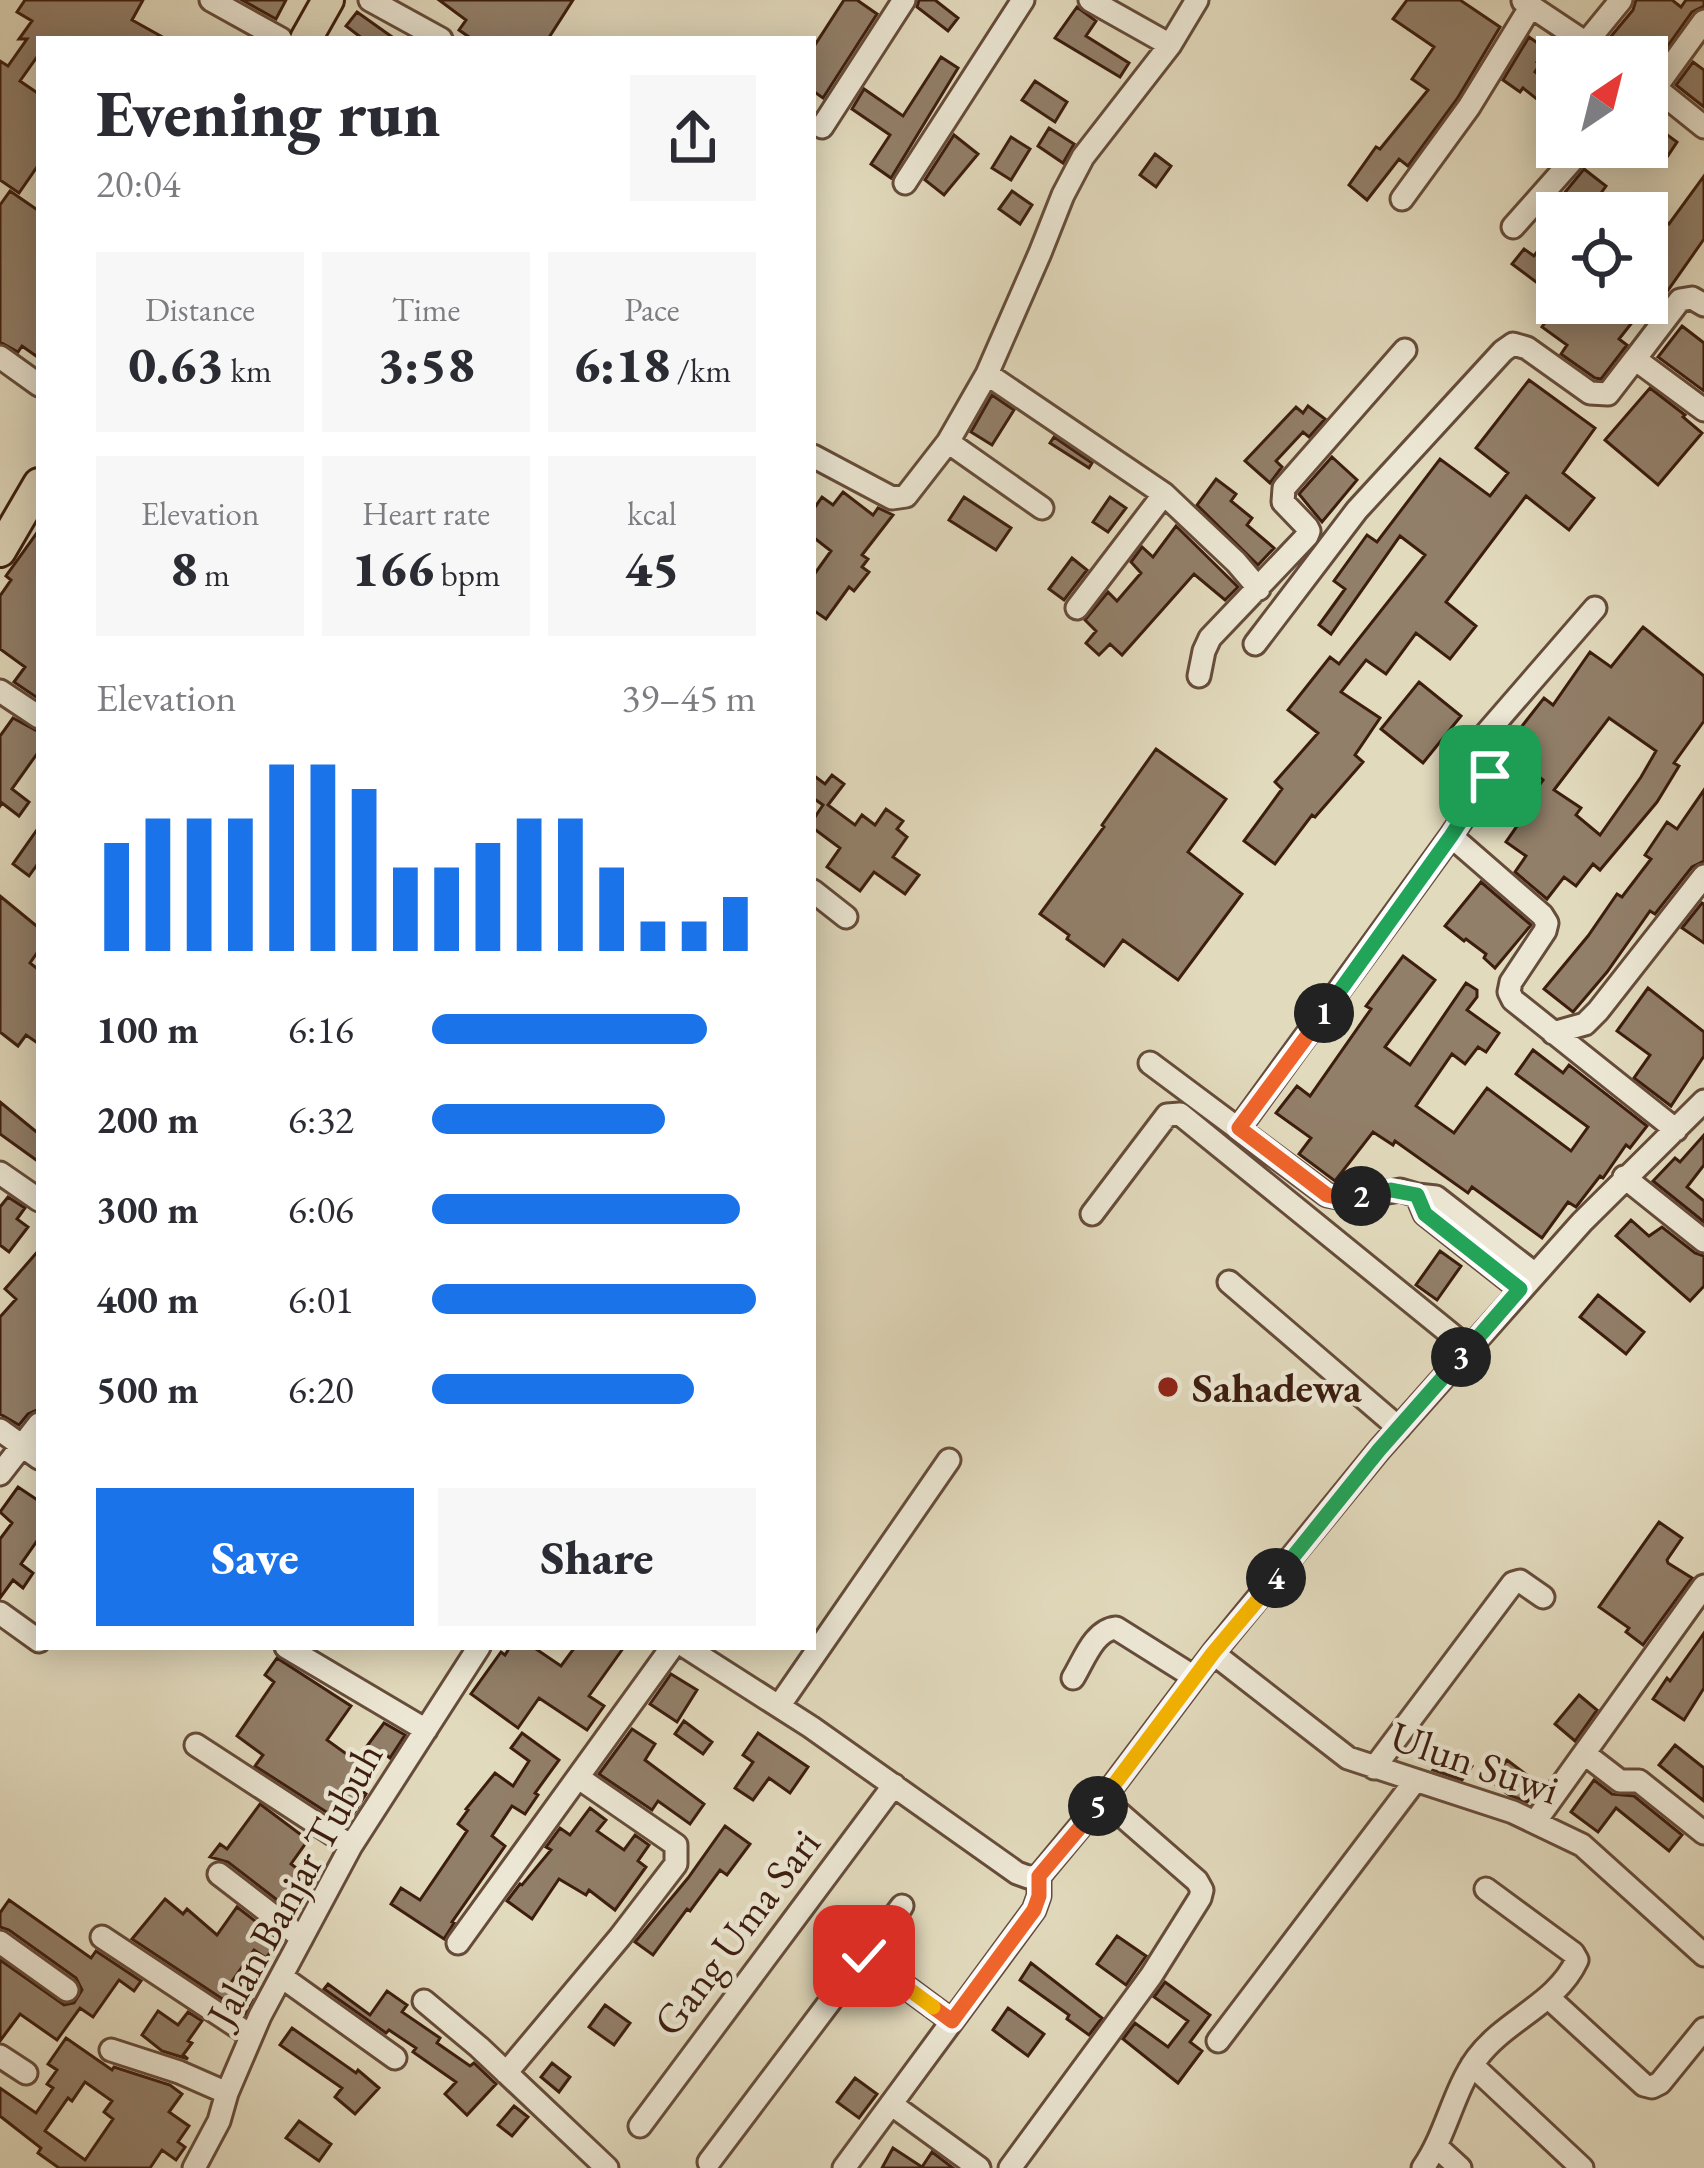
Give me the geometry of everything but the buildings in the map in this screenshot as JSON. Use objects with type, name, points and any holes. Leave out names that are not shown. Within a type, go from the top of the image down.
[{"type":"highway","points":[[308,36],[328,0]]},
{"type":"highway","points":[[0,551],[36,489]]},
{"type":"street","points":[[211,0],[276,36]]},
{"type":"street","points":[[370,0],[436,36]]},
{"type":"street","points":[[822,127],[904,0]]},
{"type":"street","points":[[905,183],[1023,0]]},
{"type":"street","points":[[1090,0],[1170,45]]},
{"type":"street","points":[[816,458],[892,498],[906,496],[948,442],[987,374],[1083,157],[1170,45],[1198,0]]},
{"type":"street","points":[[1592,36],[1621,0]]},
{"type":"street","points":[[1402,199],[1469,107],[1526,3],[1573,36]]},
{"type":"street","points":[[1668,62],[1704,21]]},
{"type":"street","points":[[1668,98],[1704,127]]},
{"type":"street","points":[[1513,227],[1565,168]]},
{"type":"street","points":[[1255,644],[1357,510],[1503,351],[1513,344],[1528,348],[1590,393],[1602,396],[1680,300],[1692,298],[1704,305]]},
{"type":"street","points":[[1199,676],[1210,638],[1309,531],[1282,502],[1284,488],[1406,350]]},
{"type":"street","points":[[0,357],[36,383]]},
{"type":"street","points":[[1634,359],[1703,407]]},
{"type":"street","points":[[987,374],[1164,494],[1259,589]]},
{"type":"street","points":[[948,442],[1042,508]]},
{"type":"street","points":[[1077,608],[1164,494]]},
{"type":"street","points":[[1239,1128],[1492,773],[1480,752],[1480,742],[1595,608]]},
{"type":"street","points":[[0,691],[36,715]]},
{"type":"street","points":[[1451,836],[1547,923],[1511,982],[1509,992],[1514,1000],[1676,1130]]},
{"type":"street","points":[[1553,1033],[1585,1024],[1598,1012],[1704,876]]},
{"type":"street","points":[[816,893],[846,916]]},
{"type":"street","points":[[1150,1063],[1327,1195],[1348,1199],[1391,1190],[1436,1197],[1528,1282]]},
{"type":"street","points":[[844,2168],[1034,1910],[1039,1876],[1213,1653],[1468,1348],[1624,1178],[1704,1102]]},
{"type":"street","points":[[1092,1214],[1167,1115],[1180,1114],[1468,1348]]},
{"type":"street","points":[[0,1173],[36,1198]]},
{"type":"street","points":[[1624,1178],[1704,1240]]},
{"type":"street","points":[[1229,1282],[1399,1428]]},
{"type":"street","points":[[0,1430],[31,1452],[0,1474]]},
{"type":"street","points":[[779,1706],[949,1460]]},
{"type":"street","points":[[1374,1768],[1513,1583],[1520,1581],[1543,1597]]},
{"type":"street","points":[[1535,1822],[1704,1586]]},
{"type":"street","points":[[0,1613],[36,1638]]},
{"type":"street","points":[[1073,1678],[1098,1637],[1116,1628],[1194,1677]]},
{"type":"street","points":[[291,1650],[426,1730]]},
{"type":"street","name":"Jalan Banjar Tubuh","points":[[194,2168],[219,2121],[250,2036],[351,1846],[477,1650]]},
{"type":"street","points":[[458,1943],[670,1650]]},
{"type":"street","points":[[691,1650],[1017,1873],[1039,1876]]},
{"type":"street","name":"Ulun Suwi","points":[[1213,1653],[1336,1751],[1562,1834],[1594,1854],[1704,1955]]},
{"type":"street","points":[[196,1745],[351,1846]]},
{"type":"street","points":[[1585,1754],[1618,1779],[1639,1780],[1704,1833]]},
{"type":"street","points":[[506,2073],[676,1864],[676,1845],[579,1778]]},
{"type":"street","points":[[1218,2041],[1414,1780]]},
{"type":"street","name":"Gang Uma Sari","points":[[640,2126],[894,1785]]},
{"type":"street","points":[[1010,2168],[1151,1976],[1200,1898],[1201,1886],[1103,1799]]},
{"type":"street","points":[[219,1874],[302,1938]]},
{"type":"street","points":[[1424,2168],[1472,2065],[1490,2042],[1549,1998],[1576,1960],[1573,1953],[1486,1889]]},
{"type":"street","points":[[709,2162],[902,1906]]},
{"type":"street","points":[[102,1937],[250,2036]]},
{"type":"street","points":[[0,1942],[67,1990]]},
{"type":"street","points":[[864,1956],[952,2021]]},
{"type":"street","points":[[282,1976],[395,2058]]},
{"type":"street","points":[[1549,1998],[1644,2085],[1652,2087],[1704,2029]]},
{"type":"street","points":[[424,2001],[607,2168]]},
{"type":"street","points":[[111,2050],[227,2093]]},
{"type":"street","points":[[0,2056],[26,2073]]},
{"type":"street","points":[[1472,2065],[1582,2168]]},
{"type":"street","points":[[891,2104],[979,2168]]},
{"type":"street","points":[[1437,2147],[1460,2168]]},
{"type":"place","name":"Sahadewa","points":[[1168,1387]]},
{"type":"route","points":[[864,1956],[952,2021],[1034,1910],[1039,1876],[1379,1450],[1520,1289],[1425,1214],[1417,1195],[1391,1190],[1348,1199],[1327,1195],[1239,1128],[1490,776]]}]
